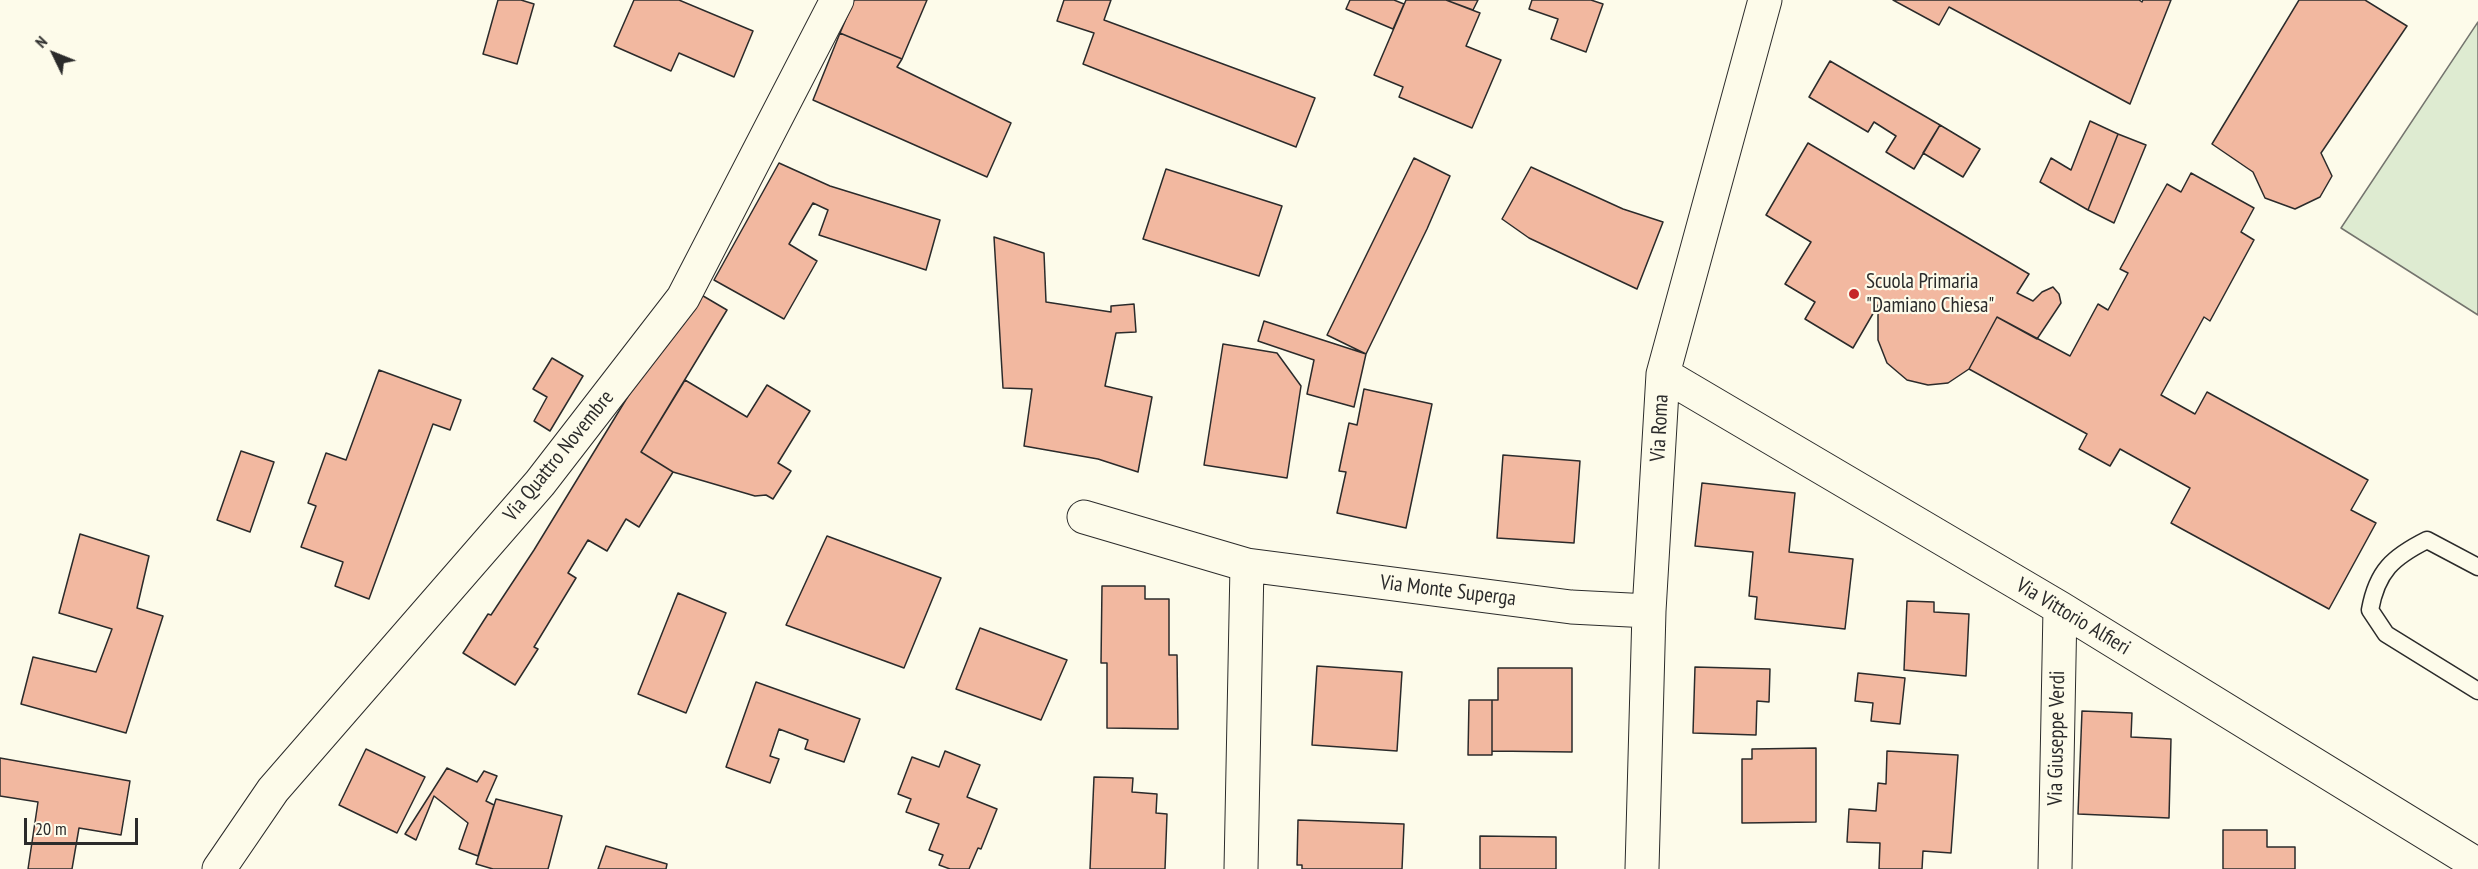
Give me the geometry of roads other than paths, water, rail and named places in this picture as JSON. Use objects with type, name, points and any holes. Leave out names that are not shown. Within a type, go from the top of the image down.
[{"type":"street","name":"Via Quattro Novembre","points":[[219,869],[273,790],[540,483],[683,298],[837,0]]},
{"type":"street","name":"Via Roma","points":[[1642,869],[1649,611],[1663,374],[1765,0]]},
{"type":"street","name":"Via Vittorio Alfieri","points":[[1663,374],[2060,608],[2478,865]]},
{"type":"street","name":"Via Monte Superga","points":[[1084,517],[1247,565],[1571,607],[1649,611]]},
{"type":"street","points":[[1241,869],[1247,565]]},
{"type":"street","name":"Via Giuseppe Verdi","points":[[2055,869],[2060,608]]},
{"type":"lane","points":[[2478,567],[2427,540],[2402,553],[2379,578],[2370,610],[2386,634],[2478,691]]},
{"type":"place","name":"Scuola Primaria \"Damiano Chiesa\"","points":[[1854,294]]}]
